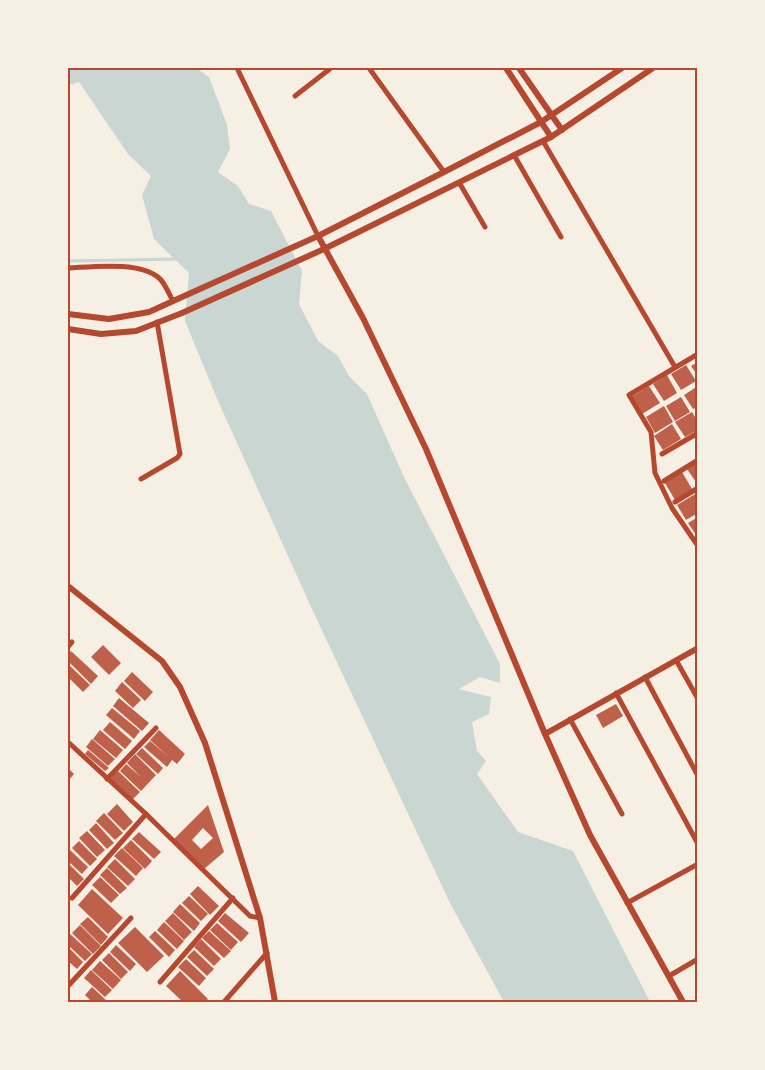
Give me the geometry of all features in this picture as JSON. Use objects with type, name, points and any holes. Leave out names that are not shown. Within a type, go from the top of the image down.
[{"type":"street","points":[[237,68],[324,249],[363,318],[426,449],[544,734],[590,835],[626,903],[683,1002]]},
{"type":"street","points":[[295,96],[331,68]]},
{"type":"street","points":[[369,68],[444,172]]},
{"type":"street","points":[[506,68],[551,137]]},
{"type":"street","points":[[519,68],[562,130]]},
{"type":"street","points":[[68,314],[109,319],[149,312],[318,236],[444,172],[540,122],[622,68]]},
{"type":"street","points":[[68,329],[102,334],[136,330],[175,315],[302,259],[460,184],[551,137],[653,68]]},
{"type":"street","points":[[543,141],[675,368]]},
{"type":"street","points":[[514,156],[561,237]]},
{"type":"street","points":[[460,184],[485,227]]},
{"type":"street","points":[[68,268],[122,267],[148,272],[160,279],[175,315]]},
{"type":"street","points":[[141,479],[177,458],[180,454],[157,322]]},
{"type":"street","points":[[697,543],[672,508],[655,473],[651,432],[629,395],[698,354]]},
{"type":"street","points":[[662,454],[698,433]]},
{"type":"street","points":[[664,481],[698,460]]},
{"type":"street","points":[[675,502],[698,488]]},
{"type":"street","points":[[68,586],[162,662],[180,687],[205,743],[260,918],[275,1002]]},
{"type":"street","points":[[544,734],[698,648]]},
{"type":"street","points":[[676,660],[698,699]]},
{"type":"street","points":[[645,677],[698,776]]},
{"type":"street","points":[[616,693],[698,844]]},
{"type":"street","points":[[570,719],[622,814]]},
{"type":"street","points":[[107,778],[156,728]]},
{"type":"street","points":[[68,742],[146,814],[250,916],[260,918]]},
{"type":"street","points":[[72,898],[146,814]]},
{"type":"street","points":[[626,903],[698,864]]},
{"type":"street","points":[[160,982],[233,898]]},
{"type":"street","points":[[68,986],[132,918]]},
{"type":"street","points":[[224,1002],[267,953]]},
{"type":"street","points":[[668,976],[698,959]]},
{"type":"shaded area","points":[[68,68],[196,68],[209,77],[227,125],[230,149],[218,172],[238,186],[249,204],[271,211],[302,271],[299,304],[318,341],[338,356],[349,376],[367,394],[404,477],[500,664],[500,683],[480,677],[459,689],[491,697],[489,714],[472,722],[477,751],[486,761],[477,774],[518,832],[573,851],[650,1002],[504,1002],[450,903],[312,609],[218,401],[185,321],[189,273],[154,239],[142,195],[151,176],[128,154],[79,82],[69,85]]},
{"type":"building","points":[[698,362],[698,376],[691,366]]},
{"type":"building","points":[[686,365],[696,381],[681,390],[671,374]]},
{"type":"building","points":[[667,375],[677,393],[664,401],[653,384]]},
{"type":"building","points":[[649,386],[660,403],[642,414],[631,397]]},
{"type":"building","points":[[698,386],[698,407],[693,409],[684,395]]},
{"type":"building","points":[[681,397],[690,412],[675,421],[666,406]]},
{"type":"building","points":[[664,406],[673,422],[655,433],[646,417]]},
{"type":"building","points":[[692,412],[698,422],[698,430],[685,437],[675,422]]},
{"type":"building","points":[[672,424],[681,439],[663,450],[654,436]]},
{"type":"building","points":[[698,462],[698,485],[687,469]]},
{"type":"building","points":[[682,472],[692,489],[675,500],[665,483]]},
{"type":"building","points":[[697,493],[698,513],[686,520],[677,505]]},
{"type":"building","points":[[698,517],[698,538],[688,523]]},
{"type":"building","points":[[103,645],[121,663],[109,675],[91,657]]},
{"type":"building","points":[[71,651],[98,676],[91,684],[68,661],[68,655]]},
{"type":"building","points":[[68,664],[90,685],[83,692],[68,677]]},
{"type":"building","points":[[132,672],[153,692],[145,701],[124,681]]},
{"type":"building","points":[[122,682],[141,700],[133,708],[115,691]]},
{"type":"building","points":[[119,698],[149,723],[142,731],[113,706]]},
{"type":"building","points":[[616,704],[623,716],[603,728],[596,715]]},
{"type":"building","points":[[112,708],[140,731],[134,739],[106,715]]},
{"type":"building","points":[[110,722],[132,741],[125,749],[103,730]]},
{"type":"building","points":[[100,730],[123,750],[116,758],[93,739]]},
{"type":"building","points":[[159,730],[185,754],[177,764],[172,760],[167,767],[144,747],[150,741],[170,758],[150,740]]},
{"type":"building","points":[[92,739],[115,759],[108,766],[86,747]]},
{"type":"building","points":[[142,748],[163,768],[158,774],[136,754]]},
{"type":"building","points":[[88,750],[109,768],[105,771],[85,754]]},
{"type":"building","points":[[135,754],[156,775],[141,791],[120,771],[126,764],[142,778],[127,763]]},
{"type":"building","points":[[68,768],[74,774],[68,781]]},
{"type":"building","points":[[118,771],[140,792],[132,800],[110,779]]},
{"type":"building","points":[[117,804],[133,822],[124,831],[107,814]]},
{"type":"building","points":[[208,805],[224,852],[204,869],[174,839]],"holes":[[[203,828],[213,838],[201,849],[192,840]]]},
{"type":"building","points":[[104,813],[123,833],[115,840],[96,821]]},
{"type":"building","points":[[96,823],[114,843],[107,849],[89,830]]},
{"type":"building","points":[[87,831],[105,850],[97,857],[79,838]]},
{"type":"building","points":[[139,832],[161,852],[154,859],[132,839]]},
{"type":"building","points":[[131,840],[152,861],[145,869],[123,848]]},
{"type":"building","points":[[79,841],[97,859],[90,866],[72,848]]},
{"type":"building","points":[[122,848],[143,868],[136,876],[114,856]]},
{"type":"building","points":[[70,850],[88,867],[82,874],[68,861],[68,852]]},
{"type":"building","points":[[115,859],[135,879],[128,886],[107,867]]},
{"type":"building","points":[[68,863],[84,879],[77,886],[68,877]]},
{"type":"building","points":[[107,868],[127,888],[120,894],[100,875]]},
{"type":"building","points":[[100,877],[119,895],[111,903],[92,885]]},
{"type":"building","points":[[198,886],[219,906],[210,915],[190,894]]},
{"type":"building","points":[[92,889],[123,918],[108,934],[78,905]]},
{"type":"building","points":[[189,896],[208,914],[201,921],[182,903]]},
{"type":"building","points":[[180,904],[200,923],[194,931],[173,912]]},
{"type":"building","points":[[173,913],[192,932],[184,940],[165,921]]},
{"type":"building","points":[[225,913],[249,933],[241,942],[218,921]]},
{"type":"building","points":[[88,917],[108,937],[101,945],[80,924]]},
{"type":"building","points":[[164,922],[184,941],[177,949],[157,930]]},
{"type":"building","points":[[217,923],[238,942],[231,950],[210,930]]},
{"type":"building","points":[[80,925],[101,946],[93,954],[72,933]]},
{"type":"building","points":[[135,927],[164,956],[147,972],[118,943]]},
{"type":"building","points":[[155,931],[175,950],[169,957],[149,937]]},
{"type":"building","points":[[209,931],[231,951],[224,958],[202,938]]},
{"type":"building","points":[[70,934],[92,954],[85,961],[68,945]]},
{"type":"building","points":[[201,939],[221,959],[214,966],[194,947]]},
{"type":"building","points":[[116,945],[136,964],[130,971],[110,952]]},
{"type":"building","points":[[68,947],[83,962],[77,969],[68,961]]},
{"type":"building","points":[[194,950],[214,969],[207,976],[187,957]]},
{"type":"building","points":[[109,953],[128,972],[121,979],[102,960]]},
{"type":"building","points":[[186,959],[206,978],[199,986],[178,967]]},
{"type":"building","points":[[100,961],[121,980],[113,989],[92,970]]},
{"type":"building","points":[[91,970],[112,990],[105,997],[84,978]]},
{"type":"building","points":[[180,971],[208,999],[205,1002],[183,1002],[166,986]]},
{"type":"building","points":[[92,987],[108,1002],[92,1002],[85,995]]},
{"type":"waterway","points":[[68,261],[179,259]]}]
